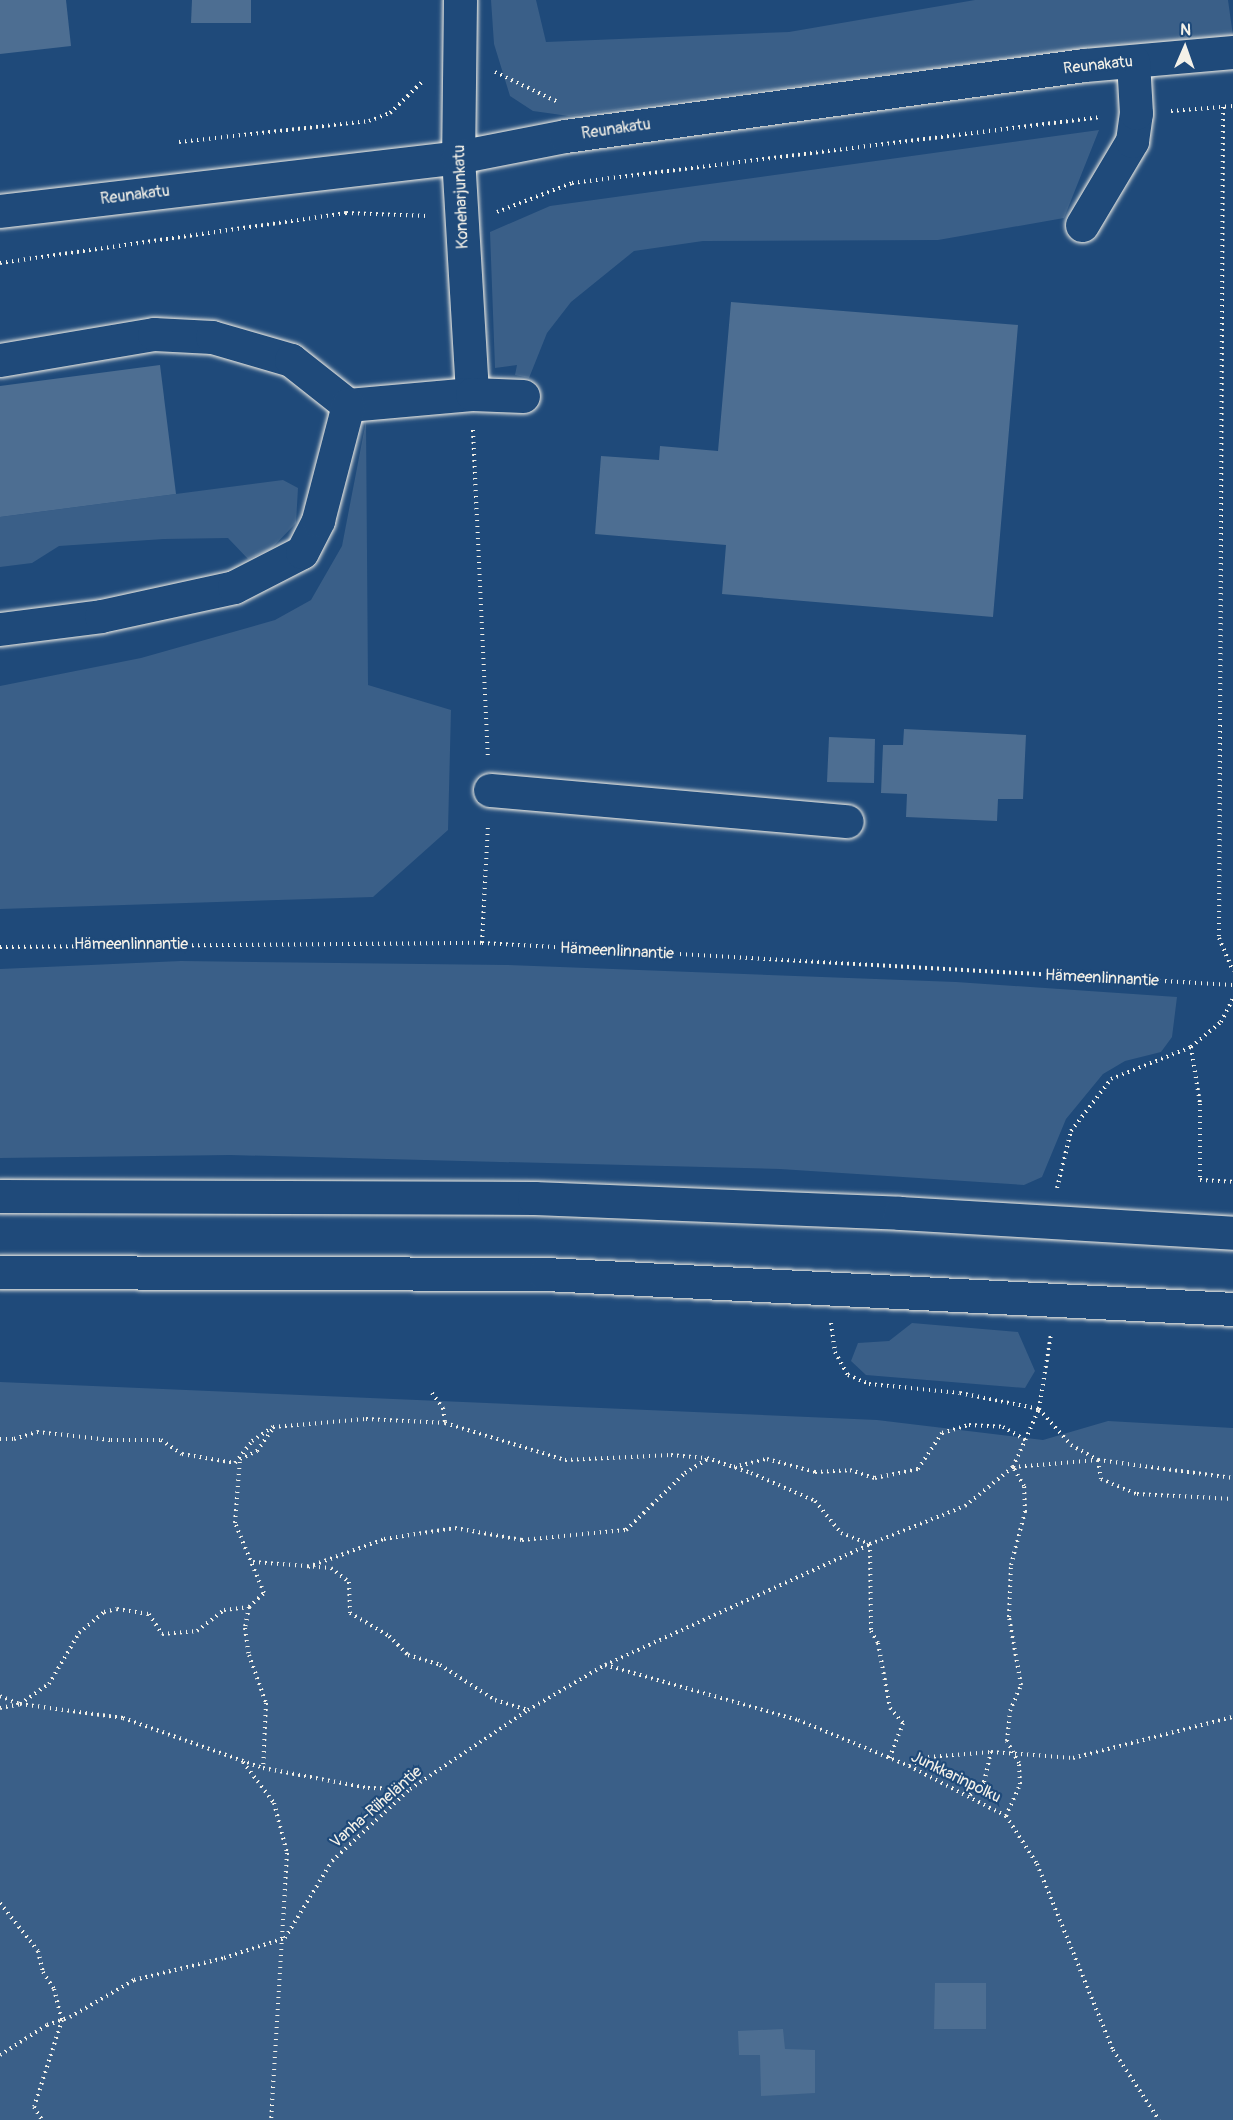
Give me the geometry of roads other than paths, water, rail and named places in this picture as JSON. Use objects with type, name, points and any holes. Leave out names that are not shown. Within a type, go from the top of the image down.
[{"type":"main road","name":"Koneharjunkatu","points":[[460,0],[458,157],[472,394]]},
{"type":"main road","name":"Reunakatu","points":[[0,211],[458,157],[565,136],[1133,61],[1233,52]]},
{"type":"main road","points":[[1082,225],[1132,141],[1136,113],[1133,61]]},
{"type":"main road","points":[[0,360],[154,334],[212,337],[291,360],[348,405],[472,394],[523,396]]},
{"type":"main road","points":[[0,629],[100,616],[234,587],[302,552],[318,520],[348,405]]},
{"type":"main road","points":[[490,790],[847,821]]},
{"type":"main road","points":[[0,1196],[534,1198],[900,1213],[1233,1233]]},
{"type":"main road","points":[[0,1272],[545,1274],[1233,1309]]}]
